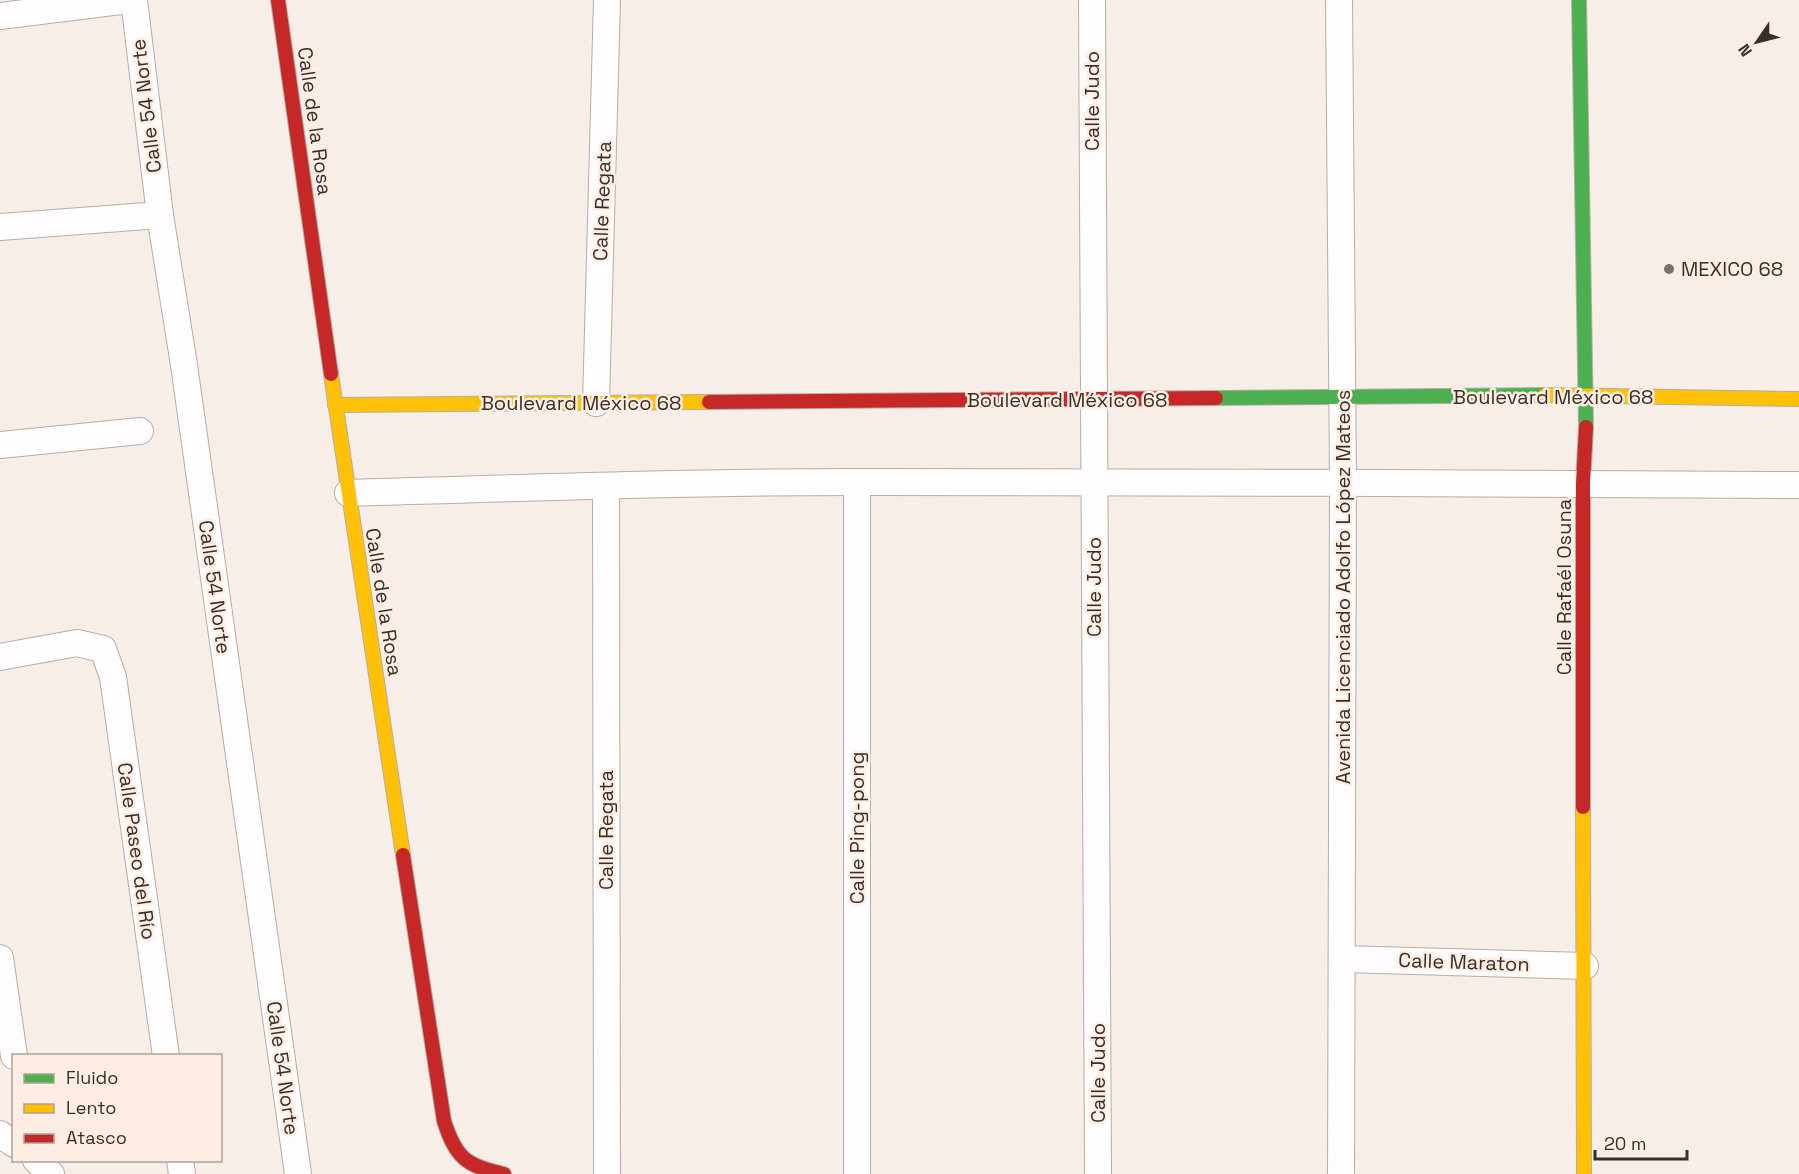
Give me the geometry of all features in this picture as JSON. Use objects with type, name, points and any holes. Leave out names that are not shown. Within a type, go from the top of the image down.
[{"type":"street","points":[[0,16],[129,0]]},
{"type":"street","name":"Calle 54 Norte","points":[[134,0],[160,215],[184,365],[298,1174]]},
{"type":"street","name":"Calle de la Rosa","points":[[278,0],[348,493],[444,1121],[453,1150],[476,1169],[504,1174]]},
{"type":"street","name":"Calle Regata","points":[[596,403],[607,0]]},
{"type":"street","name":"Calle Judo","points":[[1092,0],[1098,1174]]},
{"type":"street","name":"Avenida Licenciado Adolfo López Mateos","points":[[1339,0],[1343,481],[1341,1174]]},
{"type":"street","name":"Calle Rafaél Osuna","points":[[1579,0],[1587,395],[1583,483],[1584,1174]]},
{"type":"street","points":[[0,227],[160,215]]},
{"type":"street","name":"Boulevard México 68","points":[[335,405],[1587,395],[1799,399]]},
{"type":"street","points":[[0,446],[140,430]]},
{"type":"street","points":[[348,493],[857,482],[1093,484],[1343,481],[1799,485]]},
{"type":"street","name":"Calle Ping-pong","points":[[857,482],[857,1174]]},
{"type":"street","name":"Calle Regata","points":[[606,486],[607,1174]]},
{"type":"street","name":"Calle Paseo del Río","points":[[0,657],[77,643],[103,649],[113,677],[166,1054]]},
{"type":"street","points":[[0,958],[14,1054]]},
{"type":"street","name":"Calle Maraton","points":[[1343,959],[1585,966]]},
{"type":"street","points":[[37,1162],[51,1174]]},
{"type":"traffic: fast","points":[[1579,0],[1586,427]]},
{"type":"traffic: fast","points":[[1216,398],[1545,395]]},
{"type":"traffic: slow","points":[[331,374],[403,855]]},
{"type":"traffic: slow","points":[[1545,395],[1799,399]]},
{"type":"traffic: slow","points":[[335,405],[709,402]]},
{"type":"traffic: slow","points":[[1583,807],[1584,1174]]},
{"type":"traffic: jam","points":[[278,0],[331,374]]},
{"type":"traffic: jam","points":[[709,402],[1216,398]]},
{"type":"traffic: jam","points":[[1583,807],[1583,483],[1586,427]]},
{"type":"traffic: jam","points":[[403,855],[444,1121],[448,1134],[464,1158],[480,1168],[504,1174]]},
{"type":"place","name":"MEXICO 68","points":[[1669,269]]}]
